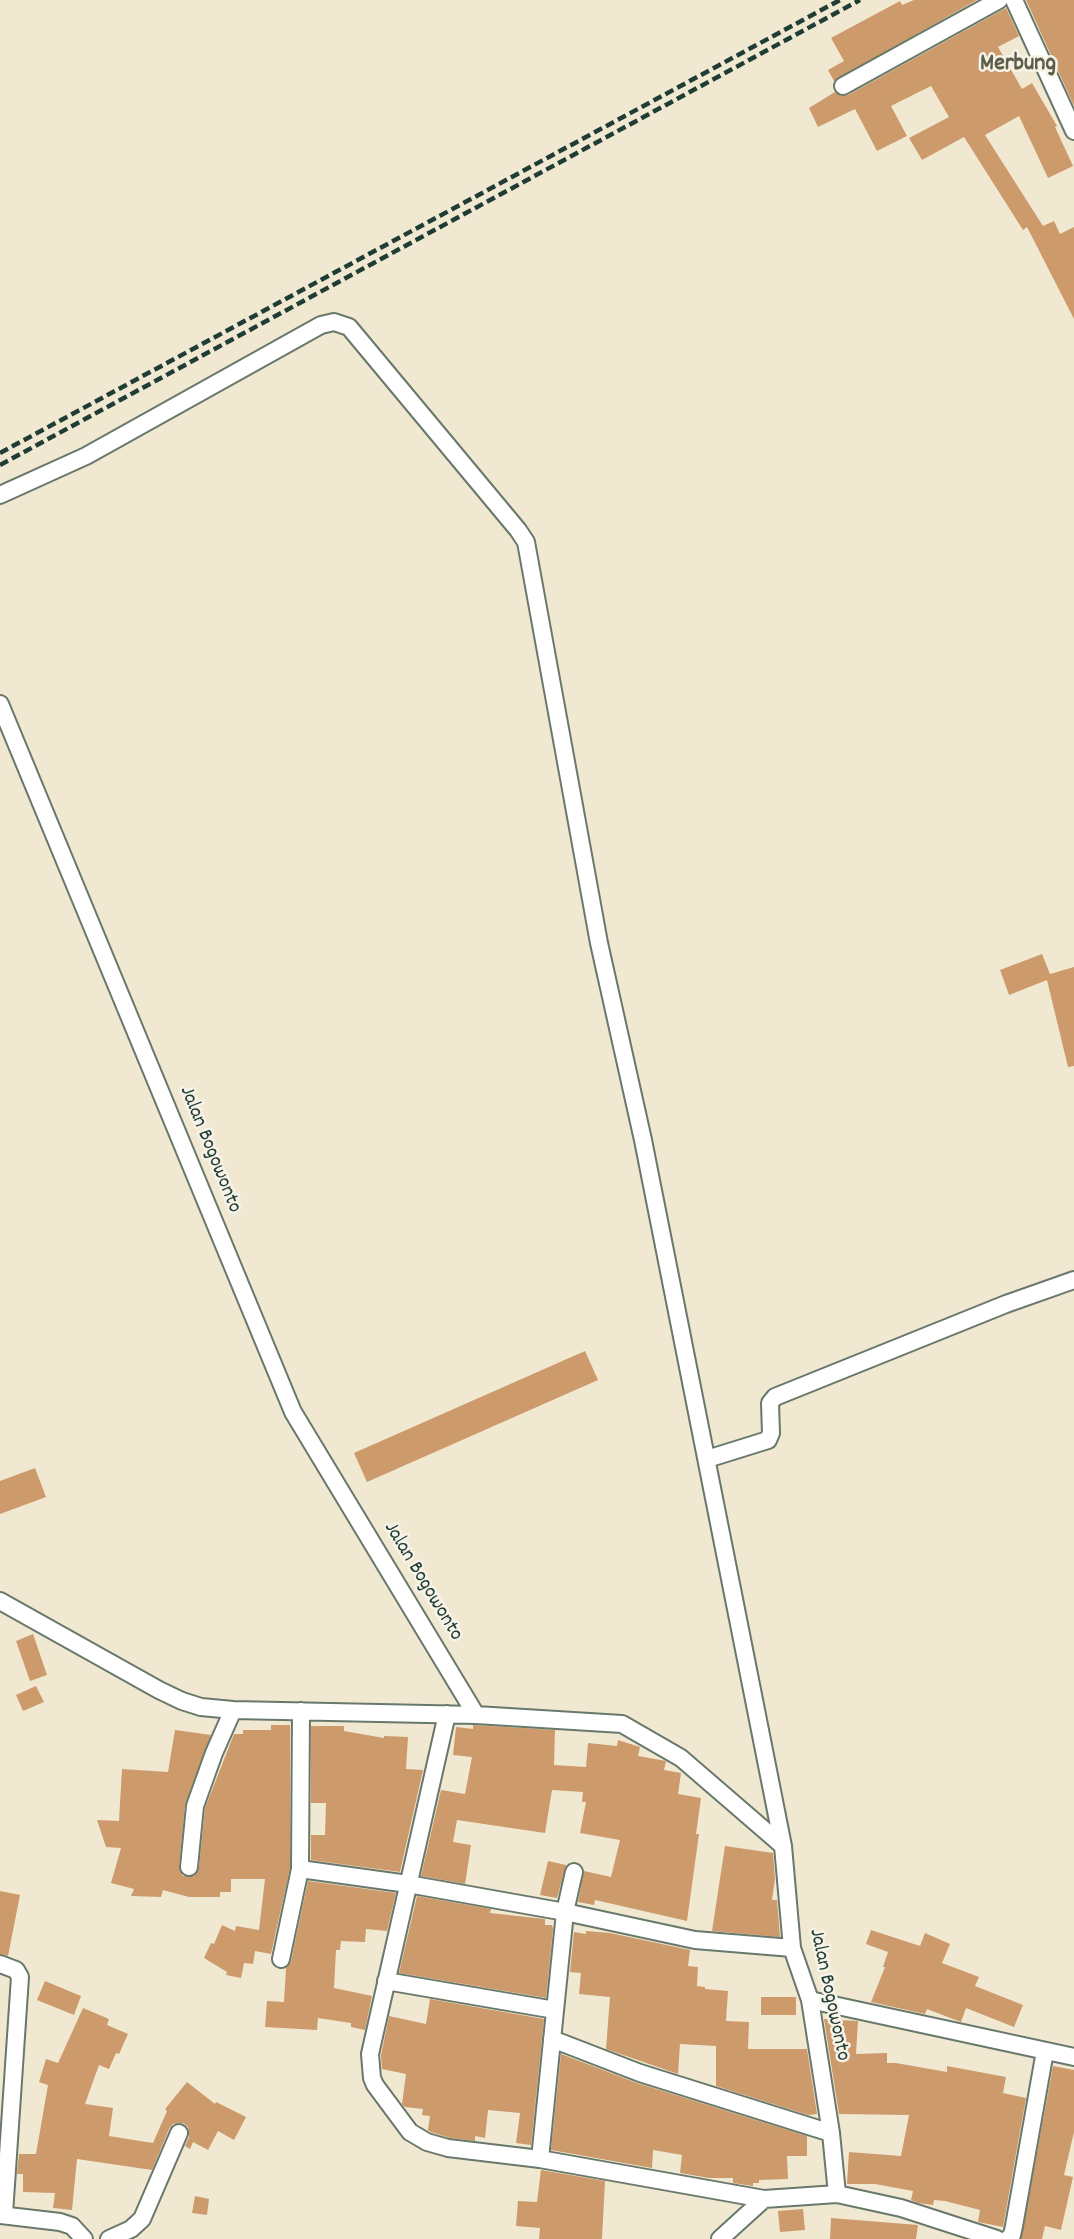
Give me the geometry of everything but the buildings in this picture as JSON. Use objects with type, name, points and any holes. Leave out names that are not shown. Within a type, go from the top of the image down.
[{"type":"street","points":[[843,86],[999,0]]},
{"type":"street","points":[[1014,0],[1074,131]]},
{"type":"street","name":"Jalan Bogowonto","points":[[0,495],[86,456],[321,325],[334,322],[349,327],[518,530],[526,543],[599,943],[643,1140],[783,1846],[792,1948],[810,2000],[831,2133],[837,2194]]},
{"type":"street","name":"Jalan Bogowonto","points":[[0,704],[293,1412],[476,1715]]},
{"type":"street","points":[[706,1459],[768,1440],[771,1433],[770,1403],[775,1397],[1006,1304],[1074,1280]]},
{"type":"street","points":[[0,1600],[182,1701],[201,1707],[301,1712],[476,1715],[622,1724],[681,1758],[783,1846]]},
{"type":"street","points":[[189,1867],[195,1806],[213,1753],[233,1710]]},
{"type":"street","points":[[281,1959],[300,1869],[301,1712]]},
{"type":"street","points":[[447,1714],[369,2066],[375,2085],[410,2132],[427,2142],[448,2148],[540,2159],[764,2199],[837,2194],[901,2208],[997,2239]]},
{"type":"street","points":[[300,1869],[408,1884],[565,1912],[695,1940],[792,1948]]},
{"type":"street","points":[[540,2159],[565,1912],[574,1872]]},
{"type":"street","points":[[0,1964],[16,1970],[20,1977],[2,2215],[60,2222],[72,2226],[84,2239]]},
{"type":"street","points":[[386,1981],[555,2010]]},
{"type":"street","points":[[810,2000],[1074,2057]]},
{"type":"street","points":[[552,2039],[640,2073],[831,2133]]},
{"type":"street","points":[[1008,2239],[1012,2235],[1014,2226],[1045,2051]]},
{"type":"street","points":[[109,2239],[131,2229],[142,2219],[179,2133]]},
{"type":"street","points":[[720,2239],[764,2199]]},
{"type":"railway","points":[[0,453],[840,0]]},
{"type":"railway","points":[[0,465],[860,0]]},
{"type":"district","name":"Merbung","points":[[1018,66]]}]
